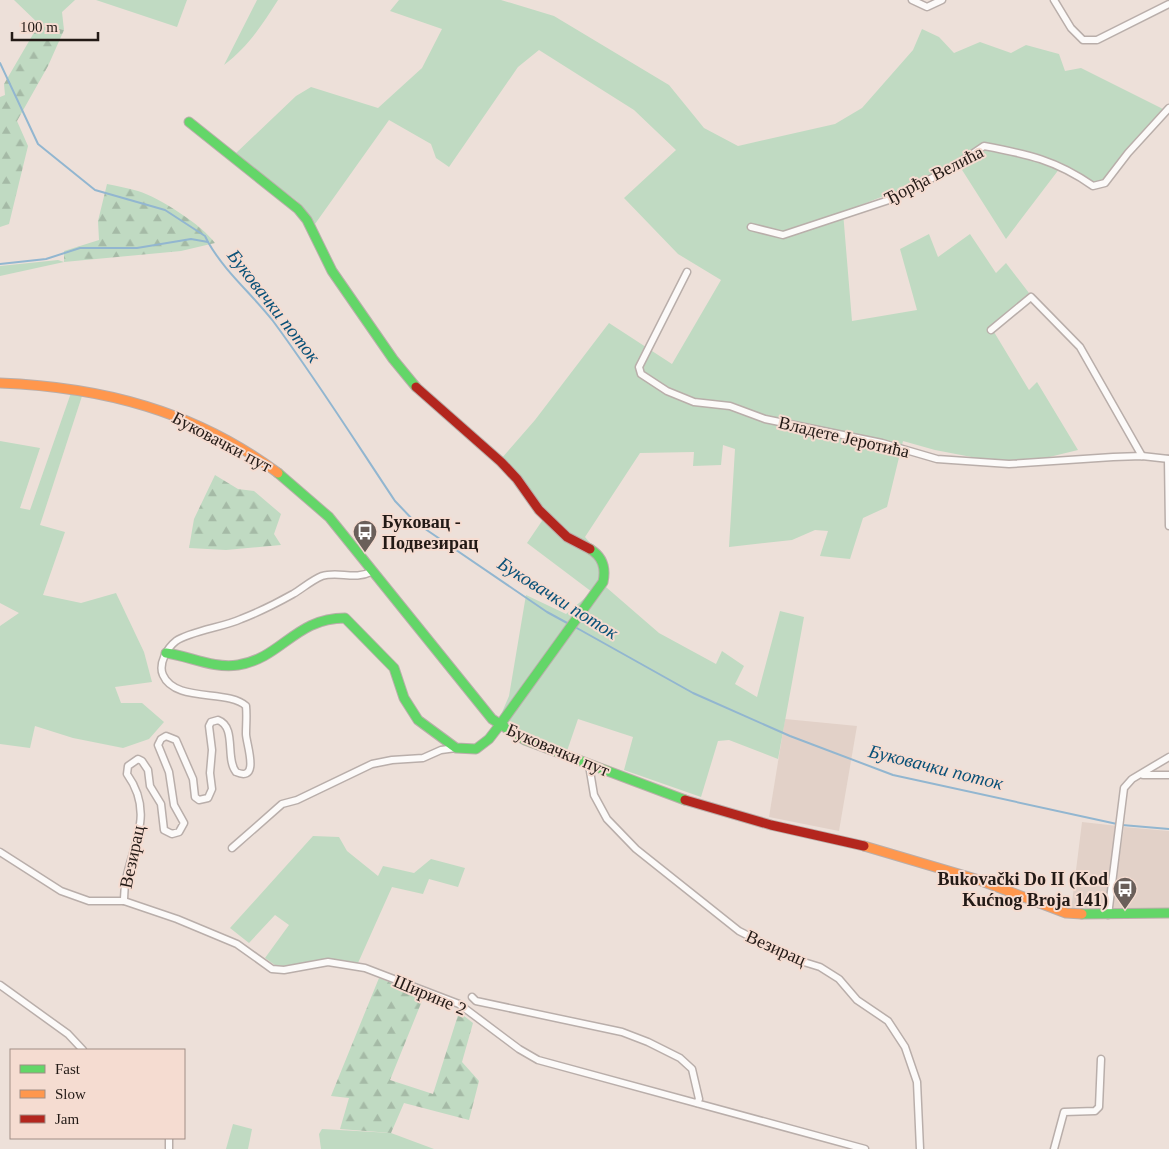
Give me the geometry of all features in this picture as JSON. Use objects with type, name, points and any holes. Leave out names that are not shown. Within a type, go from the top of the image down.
[{"type":"street","points":[[912,0],[927,7],[942,0]]},
{"type":"street","points":[[1054,0],[1070,28],[1083,40],[1097,40],[1169,4]]},
{"type":"street","name":"Ђорђа Велића","points":[[751,227],[782,235],[889,200],[950,169],[984,146],[1029,154],[1069,169],[1093,186],[1105,183],[1128,153],[1169,108]]},
{"type":"street","points":[[189,122],[298,209],[307,220],[332,271],[368,325],[414,385],[501,462],[517,479],[539,510],[567,537],[593,550],[603,562],[605,572],[602,582],[499,726],[476,749],[456,748],[441,750],[423,758],[392,760],[372,764],[297,800],[282,804],[232,848]]},
{"type":"street","name":"Владете Јеротића","points":[[687,272],[639,367],[642,374],[681,398],[694,402],[730,406],[765,419],[882,443],[937,459],[1010,464],[1142,456],[1169,459]]},
{"type":"street","points":[[991,330],[1030,297],[1080,347],[1142,456]]},
{"type":"street","name":"Буковачки пут","points":[[0,383],[52,385],[94,391],[153,408],[206,430],[261,461],[299,488],[329,517],[371,572],[499,726],[525,740],[695,804],[779,828],[892,853],[986,883],[1058,910],[1081,915],[1169,913]]},
{"type":"street","points":[[1169,459],[1169,526]]},
{"type":"street","points":[[166,654],[176,641],[240,620],[292,594],[322,576],[330,574],[362,576],[371,572]]},
{"type":"street","points":[[166,654],[179,654],[207,663],[238,665],[267,656],[283,646],[302,628],[319,620],[336,617],[345,618],[394,668],[404,698],[418,720],[456,748]]},
{"type":"street","name":"Везирац","points":[[124,901],[124,884],[140,832],[138,802],[134,784],[127,774],[128,766],[138,759],[142,761],[148,770],[150,786],[161,804],[164,830],[172,834],[179,832],[184,823],[174,805],[169,772],[158,745],[161,739],[166,736],[176,740],[193,779],[195,796],[199,800],[208,798],[212,789],[210,772],[212,750],[209,726],[211,722],[218,720],[226,725],[230,764],[236,772],[244,774],[251,765],[246,735],[246,706],[231,697],[193,694],[170,683],[163,675],[162,668],[166,654]]},
{"type":"street","points":[[1108,915],[1124,788],[1127,783],[1169,757]]},
{"type":"street","name":"Везирац","points":[[589,765],[594,795],[608,820],[636,849],[739,932],[794,960],[820,966],[839,979],[857,1000],[888,1022],[906,1047],[917,1082],[920,1149]]},
{"type":"street","points":[[1139,776],[1169,775]]},
{"type":"street","name":"Ширине 2","points":[[0,852],[60,891],[89,901],[124,901],[177,919],[237,944],[272,969],[284,970],[328,962],[364,968],[459,1004],[519,1049],[538,1060],[865,1149]]},
{"type":"street","points":[[0,985],[68,1034],[82,1049]]},
{"type":"street","points":[[472,997],[476,1001],[622,1032],[648,1042],[680,1058],[692,1069],[698,1099],[697,1103]]},
{"type":"street","points":[[1054,1149],[1064,1112],[1095,1111],[1099,1107],[1101,1059]]},
{"type":"shaded area","points":[[785,719],[857,726],[839,831],[769,817]]},
{"type":"shaded area","points":[[1082,822],[1118,826],[1107,912],[1071,910]]},
{"type":"shaded area","points":[[1124,827],[1169,831],[1169,911],[1111,911]]},
{"type":"green space","points":[[14,0],[75,0],[62,12],[64,30],[39,24]]},
{"type":"green space","points":[[96,0],[187,0],[177,27]]},
{"type":"green space","points":[[257,0],[278,0],[247,43],[224,65]]},
{"type":"green space","points":[[399,0],[501,0],[554,16],[669,85],[704,128],[738,146],[835,124],[862,108],[913,50],[922,29],[939,37],[954,53],[980,42],[1011,53],[1026,45],[1059,54],[1065,71],[1081,68],[1165,110],[1125,155],[1099,189],[1063,164],[1006,239],[957,162],[922,181],[843,212],[852,321],[917,310],[900,249],[929,234],[938,257],[970,234],[996,273],[1006,263],[1029,293],[991,327],[1029,390],[1037,382],[1078,450],[1033,461],[982,459],[935,450],[903,441],[887,507],[863,518],[850,559],[820,556],[828,531],[815,530],[792,540],[729,547],[735,449],[723,445],[721,465],[693,466],[694,452],[640,453],[585,537],[597,551],[604,571],[599,581],[659,633],[716,664],[722,651],[744,666],[735,684],[757,697],[780,611],[804,617],[778,759],[729,740],[718,741],[701,797],[624,770],[633,737],[578,719],[567,751],[522,733],[500,717],[509,696],[526,595],[566,614],[592,592],[527,543],[546,515],[501,459],[535,420],[609,323],[672,364],[721,280],[678,254],[624,198],[676,150],[634,110],[539,50],[518,67],[449,167],[436,158],[431,144],[389,120],[315,224],[297,201],[235,154],[296,96],[311,87],[378,108],[422,68],[442,29],[390,11]]},
{"type":"green space","points":[[39,24],[64,30],[48,66],[17,121],[28,146],[9,224],[0,227],[0,97],[5,95],[4,84]]},
{"type":"green space","points":[[107,184],[138,191],[157,200],[191,220],[215,243],[181,251],[64,262],[64,251],[99,240],[98,221]]},
{"type":"green space","points":[[58,260],[64,262],[0,276],[0,266]]},
{"type":"green space","points":[[72,390],[83,393],[40,525],[65,532],[43,595],[81,603],[116,593],[144,652],[152,682],[115,687],[121,703],[142,703],[164,722],[149,739],[123,748],[73,738],[35,726],[30,748],[0,744],[0,626],[19,613],[0,603],[0,441],[40,448],[20,508],[30,510]]},
{"type":"green space","points":[[215,475],[238,489],[254,491],[281,514],[274,534],[281,545],[226,550],[189,548],[194,519]]},
{"type":"green space","points":[[313,836],[339,837],[347,851],[378,876],[383,866],[414,873],[431,859],[465,868],[458,887],[429,879],[423,894],[392,887],[358,963],[326,960],[279,968],[265,958],[289,925],[275,915],[249,943],[230,928]]},
{"type":"green space","points":[[379,978],[424,996],[390,1080],[433,1094],[459,1012],[473,1023],[462,1062],[479,1081],[469,1120],[404,1103],[391,1133],[340,1129],[349,1098],[331,1096]]},
{"type":"green space","points":[[233,1124],[252,1129],[248,1149],[226,1149]]},
{"type":"green space","points":[[322,1129],[391,1133],[434,1149],[321,1149],[319,1134]]},
{"type":"waterway","points":[[0,63],[38,144],[95,190],[165,210],[205,236],[208,242]]},
{"type":"waterway","name":"Буковачки поток","points":[[0,264],[46,259],[80,248],[137,248],[191,239],[208,242],[230,273],[265,311],[289,343],[395,501],[415,522],[547,612],[569,624]]},
{"type":"waterway","name":"Буковачки поток","points":[[575,627],[693,693],[790,736],[893,775],[1117,824]]},
{"type":"waterway","name":"Буковачки поток","points":[[1122,825],[1169,829]]},
{"type":"traffic: fast","points":[[189,122],[298,209],[307,220],[332,271],[393,359],[416,387]]},
{"type":"traffic: fast","points":[[278,473],[329,517],[492,719],[525,740],[685,800]]},
{"type":"traffic: fast","points":[[166,653],[211,664],[238,665],[266,655],[313,624],[345,618],[394,668],[404,698],[418,720],[456,748],[476,749],[489,739],[499,726],[603,582],[604,572],[601,559],[590,549]]},
{"type":"traffic: fast","points":[[1082,914],[1169,913]]},
{"type":"traffic: slow","points":[[0,383],[38,385],[75,390],[146,406],[214,433],[246,451],[278,473]]},
{"type":"traffic: slow","points":[[864,846],[979,880],[1066,913],[1082,914]]},
{"type":"traffic: jam","points":[[416,387],[501,462],[517,479],[539,510],[567,537],[590,549]]},
{"type":"traffic: jam","points":[[685,800],[771,825],[864,846]]},
{"type":"place","name":"Буковац - Подвезирац","points":[[365,553]]},
{"type":"place","name":"Bukovački Do II (Kod Kućnog Broja 141)","points":[[1125,910]]}]
